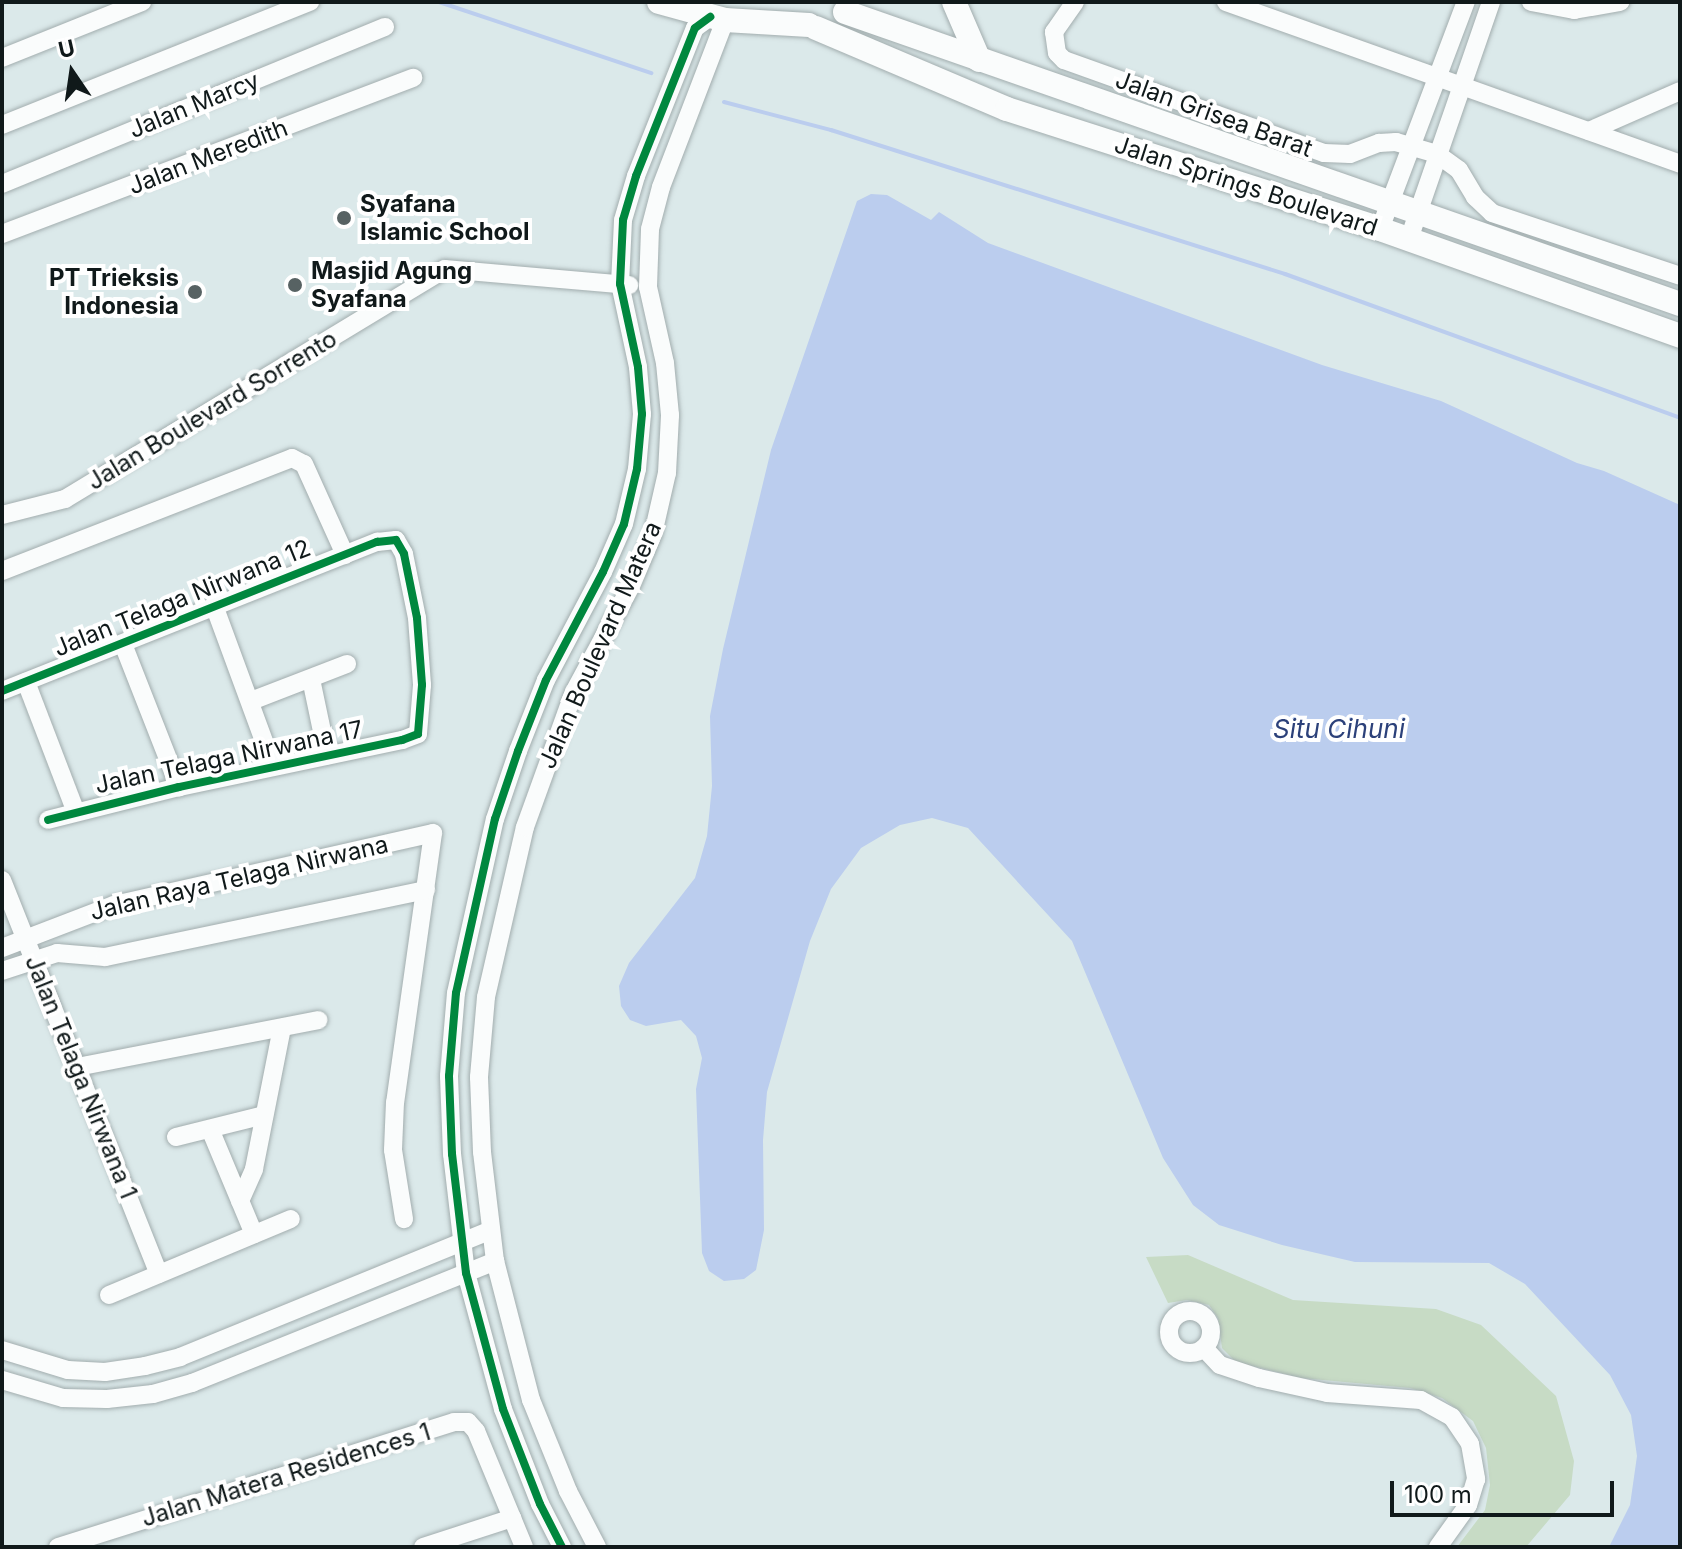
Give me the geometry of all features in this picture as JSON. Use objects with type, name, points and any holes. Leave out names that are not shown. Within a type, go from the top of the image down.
[{"type":"main road","points":[[659,2],[812,27],[831,27],[846,5]]},
{"type":"main road","points":[[798,2],[801,17],[812,27]]},
{"type":"main road","points":[[954,2],[979,60]]},
{"type":"main road","name":"Jalan Springs Boulevard","points":[[846,5],[878,22],[979,60],[1391,200],[1680,304]]},
{"type":"main road","points":[[862,48],[878,22]]},
{"type":"main road","name":"Jalan Springs Boulevard","points":[[812,27],[1007,109],[1380,229],[1680,336]]},
{"type":"street","points":[[2,58],[142,2]]},
{"type":"street","points":[[2,125],[310,2]]},
{"type":"street","name":"Jalan Grisea Barat","points":[[1075,2],[1054,32],[1057,53],[1064,60],[1324,153],[1350,154],[1379,143],[1412,145]]},
{"type":"street","points":[[1226,2],[1680,164]]},
{"type":"street","points":[[1380,229],[1466,2]]},
{"type":"street","points":[[1409,239],[1416,210],[1491,2]]},
{"type":"street","points":[[1531,2],[1553,9],[1574,10],[1620,2]]},
{"type":"street","name":"Jalan Boulevard Matera","points":[[562,1547],[540,1504],[503,1409],[466,1273],[452,1154],[449,1076],[456,993],[485,861],[525,734],[546,680],[603,572],[628,506],[642,414],[638,367],[620,284],[623,220],[636,176],[695,28],[722,13]]},
{"type":"street","name":"Jalan Boulevard Matera","points":[[597,1547],[568,1491],[531,1400],[495,1261],[479,1077],[486,997],[514,870],[574,692],[631,586],[657,516],[667,473],[670,415],[665,363],[648,287],[650,229],[661,187],[722,13]]},
{"type":"street","name":"Jalan Marcy","points":[[2,184],[385,27]]},
{"type":"street","name":"Jalan Meredith","points":[[2,234],[413,78]]},
{"type":"street","points":[[1589,131],[1680,91]]},
{"type":"street","points":[[1412,145],[1437,154],[1459,170],[1475,197],[1492,213],[1680,276]]},
{"type":"street","name":"Jalan Boulevard Sorrento","points":[[2,515],[33,510],[65,499],[445,269],[648,287]]},
{"type":"street","points":[[2,571],[284,459],[299,459],[304,464],[345,555]]},
{"type":"street","points":[[628,506],[657,516]]},
{"type":"street","name":"Jalan Telaga Nirwana 12","points":[[2,691],[377,542],[396,540],[404,554],[417,618],[421,672],[418,734]]},
{"type":"street","points":[[215,608],[273,766]]},
{"type":"street","points":[[123,644],[179,787]]},
{"type":"street","points":[[251,701],[347,664]]},
{"type":"street","points":[[311,679],[327,755]]},
{"type":"street","points":[[26,682],[76,812]]},
{"type":"street","name":"Jalan Telaga Nirwana 17","points":[[48,820],[179,787],[418,734]]},
{"type":"street","points":[[525,734],[554,744]]},
{"type":"street","name":"Jalan Raya Telaga Nirwana","points":[[2,948],[114,905],[433,833],[426,890],[105,957],[57,953],[34,958],[2,971]]},
{"type":"street","points":[[485,861],[514,870]]},
{"type":"street","name":"Jalan Telaga Nirwana 1","points":[[2,880],[159,1274]]},
{"type":"street","points":[[404,1219],[393,1150],[395,1102],[426,890]]},
{"type":"street","points":[[77,1067],[318,1020]]},
{"type":"street","points":[[240,1201],[254,1169],[282,1028]]},
{"type":"street","points":[[176,1137],[264,1115]]},
{"type":"street","points":[[210,1129],[254,1234]]},
{"type":"street","points":[[109,1295],[291,1219]]},
{"type":"street","points":[[2,1350],[68,1370],[105,1372],[180,1357],[491,1230]]},
{"type":"street","points":[[2,1380],[63,1398],[107,1399],[153,1394],[226,1369],[495,1261]]},
{"type":"street","points":[[216,1343],[226,1369]]},
{"type":"street","points":[[1204,1348],[1220,1365],[1259,1378],[1327,1393],[1421,1400],[1452,1417],[1470,1444],[1476,1479],[1468,1505],[1438,1547]]},
{"type":"street","points":[[503,1409],[531,1400]]},
{"type":"street","name":"Jalan Matera Residences 1","points":[[58,1547],[454,1422],[468,1422],[476,1431],[512,1518]]},
{"type":"street","points":[[423,1547],[512,1518],[524,1547]]},
{"type":"green space","points":[[1188,1255],[1293,1300],[1436,1309],[1481,1325],[1556,1396],[1574,1461],[1570,1495],[1526,1547],[1457,1547],[1485,1510],[1490,1485],[1486,1448],[1473,1421],[1442,1398],[1410,1388],[1301,1378],[1236,1362],[1222,1348],[1218,1318],[1209,1305],[1187,1300],[1168,1303],[1146,1257]]},
{"type":"water","name":"Situ Cihuni","points":[[871,194],[887,195],[931,220],[939,212],[988,243],[1322,365],[1441,401],[1577,463],[1604,471],[1680,505],[1680,1547],[1609,1547],[1630,1505],[1637,1456],[1631,1415],[1610,1375],[1525,1284],[1489,1263],[1355,1262],[1282,1245],[1219,1225],[1193,1205],[1163,1158],[1072,941],[968,828],[932,818],[900,825],[861,848],[831,889],[810,941],[767,1092],[763,1140],[764,1230],[756,1270],[744,1279],[724,1281],[709,1271],[702,1253],[696,1089],[702,1058],[696,1036],[681,1020],[646,1026],[630,1020],[621,1006],[619,986],[629,963],[695,878],[707,836],[712,786],[710,716],[771,450],[857,201]]},
{"type":"waterway","points":[[439,2],[651,73]]},
{"type":"waterway","points":[[724,102],[831,130],[1285,274],[1680,418]]},
{"type":"cycle path","points":[[562,1547],[540,1504],[503,1409],[466,1273],[452,1154],[449,1076],[456,993],[495,819],[518,751],[546,680],[603,572],[624,524],[637,469],[642,414],[638,367],[620,284],[623,220],[636,176],[695,28],[710,17]]},
{"type":"cycle path","points":[[2,691],[377,542],[396,540],[404,554],[417,618],[422,685],[418,734],[179,787],[48,820]]},
{"type":"place","name":"Syafana Islamic School","points":[[344,218]]},
{"type":"place","name":"Masjid Agung Syafana","points":[[295,285]]},
{"type":"place","name":"PT Trieksis Indonesia","points":[[195,292]]}]
